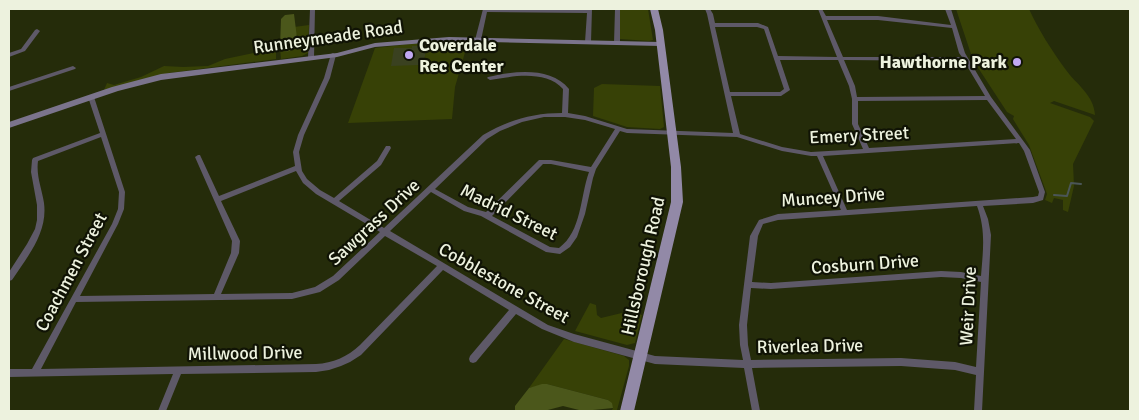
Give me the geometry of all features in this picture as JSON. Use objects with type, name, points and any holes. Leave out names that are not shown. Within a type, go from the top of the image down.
[{"type":"main road","name":"Hillsborough Road","points":[[627,411],[677,202],[672,132],[654,9]]},
{"type":"street","points":[[311,58],[312,9]]},
{"type":"street","points":[[478,40],[485,9],[590,10],[588,42]]},
{"type":"street","points":[[617,9],[617,43]]},
{"type":"street","points":[[707,9],[713,25],[737,135]]},
{"type":"street","points":[[820,9],[841,58],[855,98],[854,121],[867,151]]},
{"type":"street","points":[[948,9],[965,59],[989,98],[1021,141]]},
{"type":"street","points":[[825,18],[878,18],[953,27]]},
{"type":"street","points":[[713,25],[758,25],[765,27],[786,88],[785,93],[728,94]]},
{"type":"street","points":[[9,55],[23,50],[37,31]]},
{"type":"street","name":"Runneymeade Road","points":[[9,125],[131,84],[169,75],[333,55],[375,45],[432,40],[660,44]]},
{"type":"street","points":[[218,198],[298,168],[296,152],[299,140],[325,81],[333,55]]},
{"type":"street","points":[[777,58],[965,59]]},
{"type":"street","points":[[9,89],[73,68]]},
{"type":"street","points":[[490,78],[508,75],[543,76],[557,79],[566,89],[565,115]]},
{"type":"street","name":"Coachmen Street","points":[[34,373],[115,224],[121,209],[121,188],[92,97]]},
{"type":"street","points":[[855,98],[989,98]]},
{"type":"street","name":"Sawgrass Drive","points":[[75,299],[292,296],[317,290],[332,282],[481,141],[498,129],[527,118],[565,115],[585,118],[618,129],[638,132],[672,132]]},
{"type":"street","name":"Madrid Street","points":[[430,189],[466,209],[487,216],[549,250],[562,251],[576,231],[592,170],[618,129]]},
{"type":"street","name":"Emery Street","points":[[672,132],[737,135],[788,151],[819,154],[1021,141]]},
{"type":"street","points":[[9,278],[35,236],[41,212],[35,160],[103,134]]},
{"type":"street","name":"Muncey Drive","points":[[756,411],[742,326],[754,236],[762,222],[773,217],[1040,199],[1042,192],[1028,154],[1021,141]]},
{"type":"street","points":[[334,202],[379,163],[388,148]]},
{"type":"street","points":[[819,154],[845,212]]},
{"type":"street","points":[[198,157],[234,234],[237,245],[216,297]]},
{"type":"street","points":[[487,216],[538,163],[551,162],[592,170]]},
{"type":"street","name":"Cobblestone Street","points":[[298,168],[313,188],[334,202],[545,327],[641,357]]},
{"type":"street","name":"Weir Drive","points":[[978,411],[986,230],[984,214],[979,204]]},
{"type":"street","name":"Millwood Drive","points":[[9,374],[316,368],[338,364],[355,356],[442,266]]},
{"type":"street","name":"Cosburn Drive","points":[[748,285],[771,286],[941,274],[962,275],[984,280]]},
{"type":"street","points":[[473,359],[515,310]]},
{"type":"street","name":"Riverlea Drive","points":[[641,357],[659,361],[747,364],[901,362],[948,365],[980,372]]},
{"type":"street","points":[[162,411],[178,371]]},
{"type":"green space","points":[[618,9],[648,9],[653,40],[620,39],[618,32]]},
{"type":"green space","points":[[956,9],[1029,9],[1056,55],[1088,96],[1095,115],[1054,101],[1050,103],[1090,117],[1094,121],[1073,164],[1074,186],[1068,212],[1063,210],[1063,200],[1054,198],[1052,203],[1045,200],[1047,194],[1029,145],[1013,119],[1014,116],[1007,112],[973,60]]},
{"type":"green space","points":[[294,14],[297,38],[293,43],[292,50],[286,52],[280,47],[281,19],[285,15]]},
{"type":"green space","points":[[309,25],[308,53],[302,56],[281,59],[280,47],[283,51],[293,49],[293,43],[297,37],[294,27]]},
{"type":"green space","points":[[429,42],[468,42],[455,87],[452,119],[348,123],[375,48]]},
{"type":"green space","points":[[276,45],[276,59],[169,73],[104,90],[107,83],[114,85],[141,77],[164,66],[208,66],[225,59],[272,49]]},
{"type":"green space","points":[[602,84],[660,86],[664,127],[660,129],[627,127],[593,116],[594,88]]},
{"type":"green space","points":[[590,303],[596,305],[597,315],[601,318],[626,312],[642,315],[635,343],[627,345],[575,331]]},
{"type":"green space","points":[[564,339],[624,356],[629,360],[617,410],[612,410],[613,408],[608,400],[547,384],[529,388]]},
{"type":"green space","points":[[542,384],[608,400],[612,403],[613,408],[583,411],[563,406],[544,411],[515,411],[515,406],[529,388]]},
{"type":"building","name":"Coverdale Rec Center","points":[[412,46],[427,46],[424,60],[420,60],[419,65],[391,66],[394,48],[412,48]]},
{"type":"waterway","points":[[1054,195],[1067,196],[1071,183],[1081,184]]},
{"type":"place","name":"Coverdale Rec Center","points":[[409,55]]},
{"type":"place","name":"Hawthorne Park","points":[[1017,62]]}]
